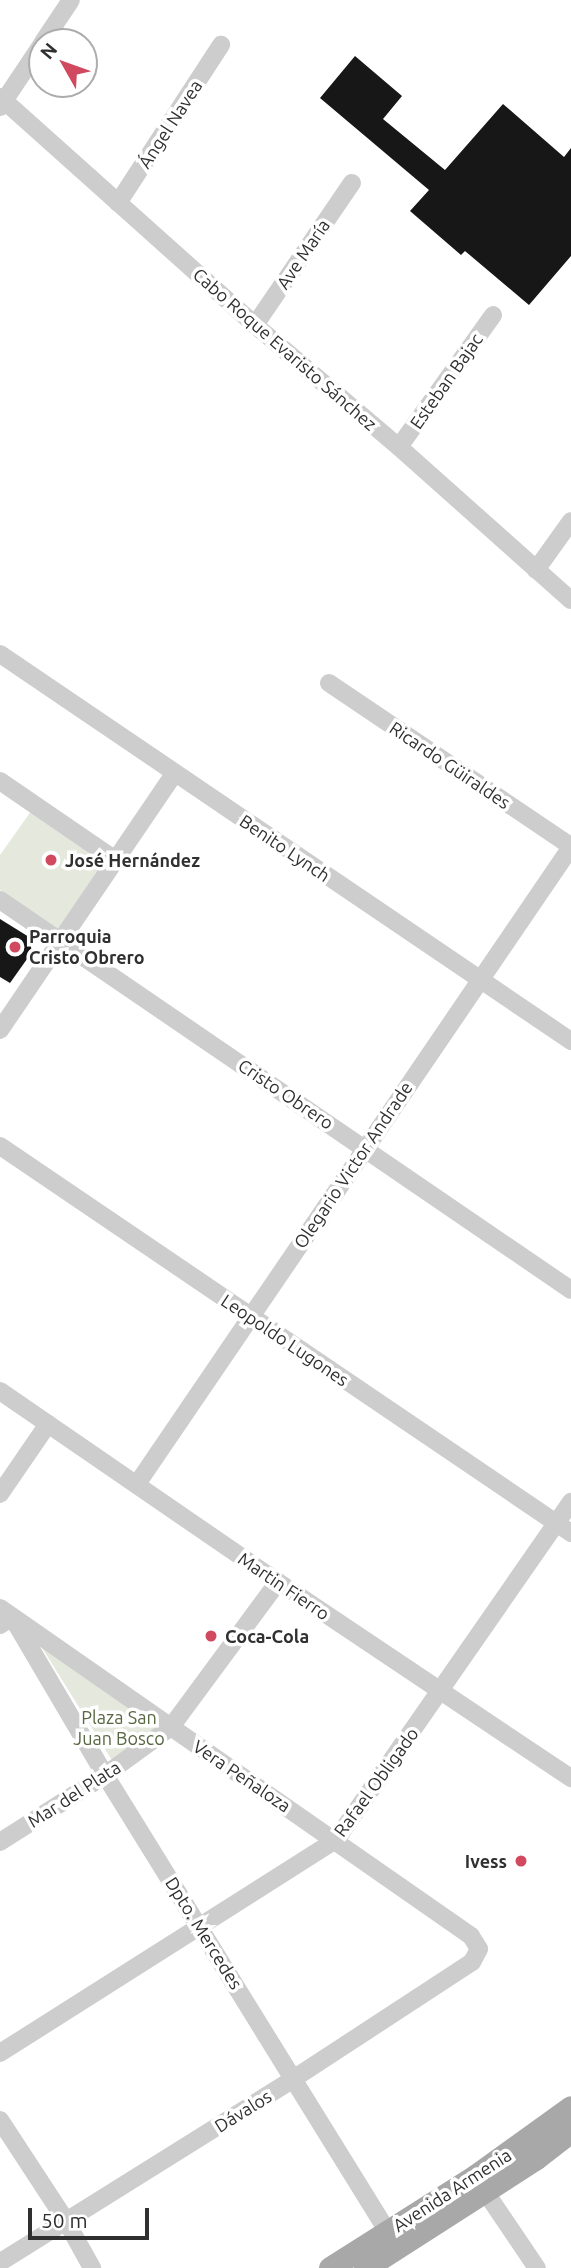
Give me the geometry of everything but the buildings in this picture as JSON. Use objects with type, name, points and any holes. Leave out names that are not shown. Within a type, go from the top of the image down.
[{"type":"main road","name":"Avenida Armenia","points":[[330,2268],[392,2240],[480,2183],[571,2107]]},
{"type":"main road","name":"Avenida Armenia","points":[[480,2183],[535,2159],[571,2130]]},
{"type":"main road","name":"Avenida Armenia","points":[[365,2268],[392,2240]]},
{"type":"street","points":[[53,28],[71,0]]},
{"type":"street","name":"Ángel Navea","points":[[118,203],[221,45]]},
{"type":"street","points":[[1,102],[28,64]]},
{"type":"street","name":"Cabo Roque Evaristo Sánchez","points":[[1,102],[571,600]]},
{"type":"street","name":"Ave María","points":[[255,325],[352,183]]},
{"type":"street","name":"Esteban Bajac","points":[[399,447],[493,315]]},
{"type":"street","points":[[536,570],[571,521]]},
{"type":"street","name":"Benito Lynch","points":[[0,654],[571,1041]]},
{"type":"street","name":"Ricardo Güiraldes","points":[[329,683],[571,847]]},
{"type":"street","points":[[0,1030],[174,774]]},
{"type":"street","points":[[0,781],[117,861]]},
{"type":"street","name":"Olegario Victor Andrade","points":[[137,1484],[364,1147],[571,847]]},
{"type":"street","name":"Cristo Obrero","points":[[0,900],[571,1290]]},
{"type":"street","name":"Leopoldo Lugones","points":[[0,1146],[564,1528]]},
{"type":"street","name":"Martin Fierro","points":[[0,1391],[278,1582],[571,1778]]},
{"type":"street","points":[[0,1494],[48,1424]]},
{"type":"street","name":"Rafael Obligado","points":[[0,2053],[336,1840],[441,1692],[564,1528],[571,1502]]},
{"type":"street","name":"Mar del Plata","points":[[0,1842],[105,1775],[171,1727],[278,1582]]},
{"type":"street","name":"Vera Peñaloza","points":[[4,1617],[336,1840],[471,1936],[478,1950]]},
{"type":"street","name":"Dpto. Mercedes","points":[[4,1617],[295,2078],[392,2240]]},
{"type":"street","name":"Dávalos","points":[[0,2262],[295,2078],[472,1962],[478,1950]]},
{"type":"street","points":[[0,2120],[66,2221],[92,2268]]},
{"type":"street","points":[[480,2183],[537,2268]]},
{"type":"green space","points":[[34,807],[108,858],[58,931],[0,890],[0,855]]},
{"type":"green space","name":"Plaza San Juan Bosco","points":[[36,1638],[158,1726],[113,1762]]},
{"type":"place","name":"José Hernández","points":[[51,860]]},
{"type":"place","name":"Parroquia Cristo Obrero","points":[[15,947]]},
{"type":"place","name":"Coca-Cola","points":[[211,1636]]},
{"type":"place","name":"Ivess","points":[[521,1861]]}]
